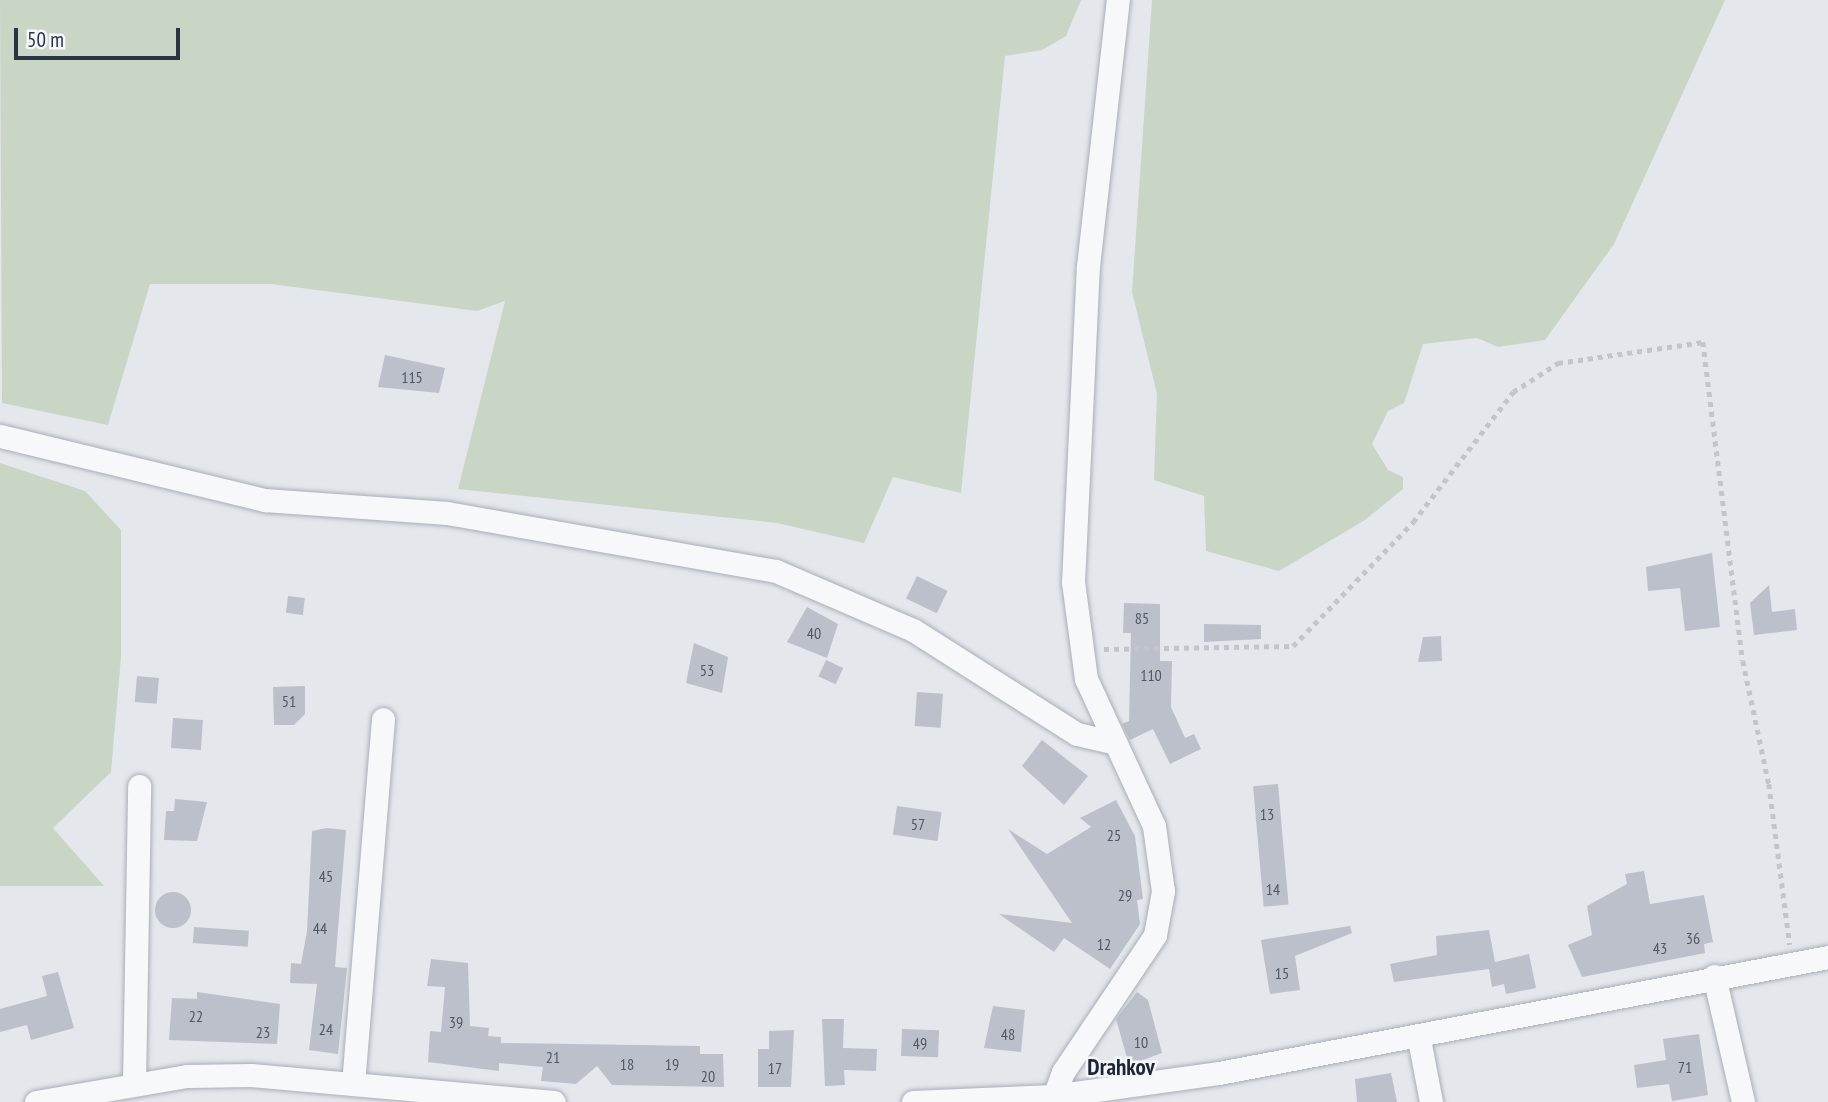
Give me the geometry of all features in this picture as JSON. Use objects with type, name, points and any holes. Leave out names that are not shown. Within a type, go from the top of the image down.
[{"type":"street","points":[[1053,1099],[1063,1072],[1150,943],[1161,913],[1154,827],[1093,702],[1073,582],[1081,364],[1118,0]]},
{"type":"street","points":[[0,436],[265,500],[447,513],[776,571],[913,630],[1077,734],[1111,743]]},
{"type":"street","points":[[353,1084],[383,719]]},
{"type":"street","points":[[134,1083],[139,786]]},
{"type":"street","points":[[913,1102],[1053,1099],[1419,1039],[1714,976],[1828,957]]},
{"type":"street","points":[[1714,976],[1743,1102]]},
{"type":"street","points":[[1419,1039],[1431,1102]]},
{"type":"street","points":[[36,1102],[134,1083],[251,1075],[554,1102]]},
{"type":"path","points":[[1082,648],[1293,646],[1413,522],[1513,392],[1558,363],[1703,342],[1744,661],[1769,783],[1793,963]]},
{"type":"green space","points":[[0,0],[1081,0],[1066,36],[1042,50],[1005,56],[961,493],[893,477],[864,543],[777,523],[458,489],[505,301],[477,311],[271,284],[150,284],[108,425],[2,403]]},
{"type":"green space","points":[[1152,0],[1725,0],[1614,244],[1545,340],[1498,347],[1477,338],[1423,344],[1404,403],[1388,411],[1372,444],[1388,470],[1403,477],[1403,489],[1365,520],[1279,571],[1206,551],[1204,496],[1154,480],[1157,394],[1132,292]]},
{"type":"green space","points":[[0,463],[85,491],[121,530],[121,657],[111,772],[53,828],[104,886],[0,886]]},
{"type":"building","points":[[385,355],[445,368],[439,393],[378,387]]},
{"type":"building","points":[[1712,553],[1720,627],[1685,631],[1680,588],[1648,591],[1646,567]]},
{"type":"building","points":[[917,576],[948,591],[937,613],[906,598]]},
{"type":"building","points":[[1769,585],[1772,612],[1795,609],[1797,630],[1754,635],[1750,603]]},
{"type":"building","points":[[288,596],[305,598],[303,615],[286,613]]},
{"type":"building","points":[[1124,603],[1160,604],[1160,661],[1172,661],[1171,707],[1185,738],[1194,734],[1201,749],[1170,764],[1153,729],[1130,740],[1122,724],[1129,721],[1131,633],[1123,633]]},
{"type":"building","points":[[807,607],[838,624],[827,658],[787,642]]},
{"type":"building","points":[[1204,624],[1261,625],[1261,639],[1204,642]]},
{"type":"building","points":[[1441,636],[1442,661],[1418,662],[1423,637]]},
{"type":"building","points":[[694,643],[728,657],[722,693],[686,683]]},
{"type":"building","points":[[826,660],[843,668],[836,684],[818,676]]},
{"type":"building","points":[[137,676],[159,678],[157,704],[135,702]]},
{"type":"building","points":[[305,686],[305,714],[294,725],[274,725],[273,687]]},
{"type":"building","points":[[917,692],[943,694],[941,728],[915,726]]},
{"type":"building","points":[[173,718],[203,720],[201,750],[171,748]]},
{"type":"building","points":[[1042,740],[1088,776],[1064,805],[1022,766]]},
{"type":"building","points":[[1278,784],[1289,905],[1264,907],[1253,786]]},
{"type":"building","points":[[175,799],[207,802],[197,841],[164,840],[166,811],[174,811]]},
{"type":"building","points":[[1116,800],[1135,836],[1143,899],[1137,900],[1140,924],[1110,969],[1064,938],[1054,952],[999,914],[1072,923],[1008,829],[1047,854],[1091,827],[1080,818]]},
{"type":"building","points":[[897,806],[942,812],[938,841],[893,835]]},
{"type":"building","points":[[327,828],[346,830],[335,967],[347,968],[338,1054],[309,1050],[317,984],[290,983],[291,963],[301,964],[307,931],[312,831]]},
{"type":"building","points":[[1644,871],[1650,904],[1704,895],[1713,942],[1704,944],[1705,953],[1582,977],[1568,945],[1592,935],[1587,906],[1627,884],[1625,874]]},
{"type":"building","points":[[173,892],[186,897],[191,910],[186,923],[173,928],[160,923],[155,910],[160,897]]},
{"type":"building","points":[[1350,926],[1352,933],[1295,956],[1300,990],[1270,994],[1261,940]]},
{"type":"building","points":[[194,927],[249,931],[248,947],[193,943]]},
{"type":"building","points":[[1489,930],[1495,962],[1529,954],[1536,988],[1506,994],[1504,984],[1492,987],[1489,969],[1394,982],[1390,964],[1437,955],[1436,936]]},
{"type":"building","points":[[431,959],[468,963],[470,1026],[489,1028],[488,1036],[501,1037],[501,1043],[700,1046],[700,1054],[723,1054],[724,1087],[612,1085],[597,1066],[576,1084],[541,1081],[543,1067],[499,1063],[499,1071],[428,1062],[430,1031],[441,1032],[445,987],[427,986]]},
{"type":"building","points":[[58,972],[74,1028],[31,1040],[27,1025],[0,1032],[0,1009],[47,996],[42,976]]},
{"type":"building","points":[[197,992],[280,1004],[277,1044],[169,1040],[172,998],[197,999]]},
{"type":"building","points":[[1137,992],[1148,1000],[1162,1053],[1129,1065],[1116,1019]]},
{"type":"building","points":[[993,1006],[1025,1010],[1021,1052],[984,1048]]},
{"type":"building","points":[[822,1019],[844,1019],[843,1048],[877,1049],[876,1071],[844,1070],[845,1085],[825,1086]]},
{"type":"building","points":[[902,1029],[939,1030],[938,1057],[901,1056]]},
{"type":"building","points":[[794,1030],[791,1087],[758,1087],[758,1049],[769,1049],[769,1031]]},
{"type":"building","points":[[1699,1034],[1708,1095],[1672,1101],[1669,1084],[1637,1088],[1634,1065],[1666,1060],[1663,1039]]},
{"type":"building","points":[[1391,1073],[1397,1102],[1357,1102],[1355,1079]]},
{"type":"district","name":"Drahkov","points":[[1121,1067]]}]
